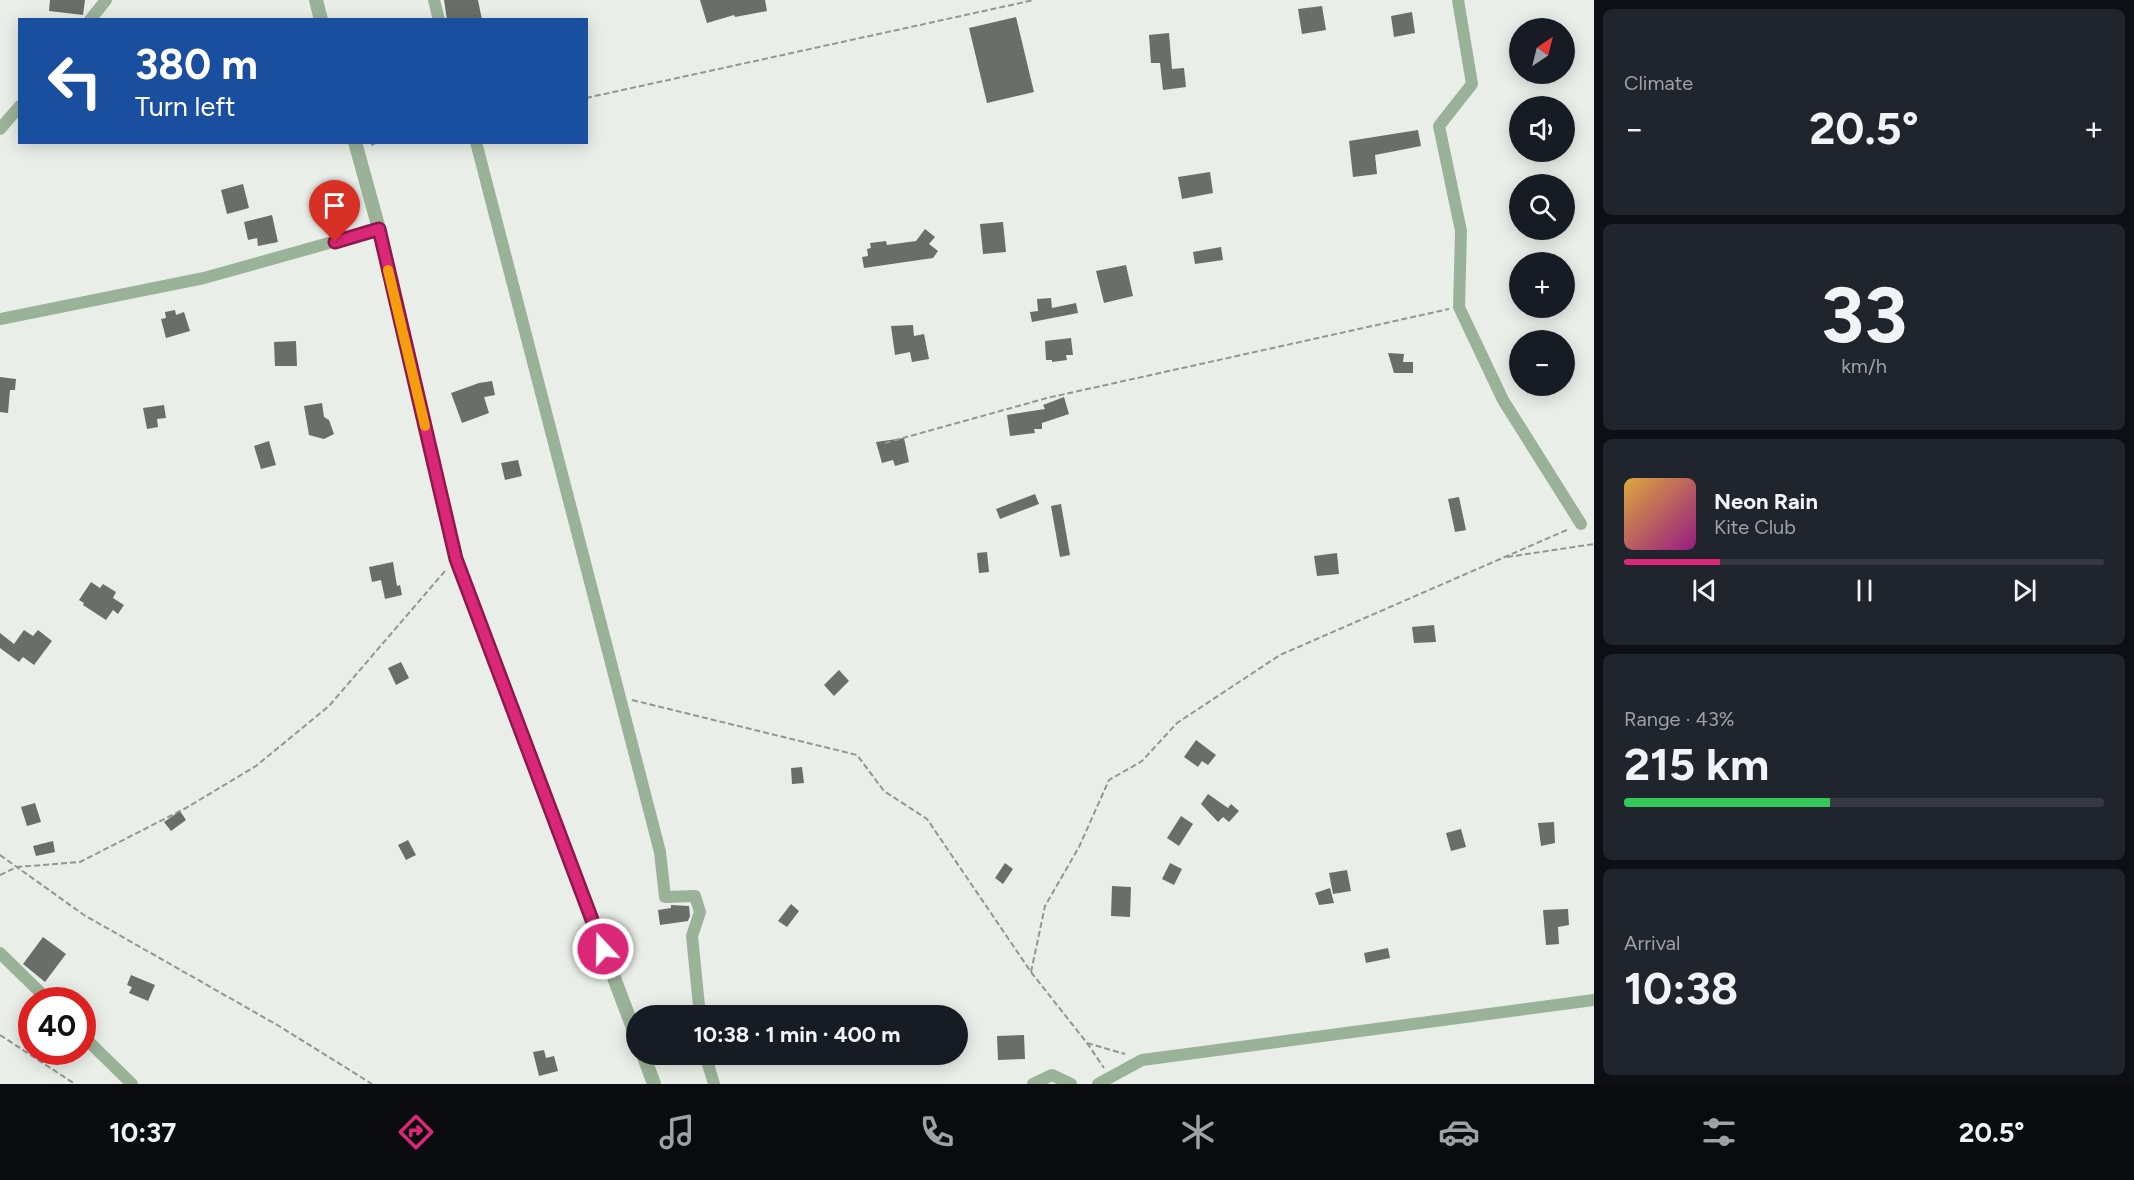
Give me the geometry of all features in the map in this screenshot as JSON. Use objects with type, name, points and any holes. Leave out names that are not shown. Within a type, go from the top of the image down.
[{"type":"street","points":[[92,18],[106,0]]},
{"type":"street","points":[[316,0],[320,18]]},
{"type":"street","points":[[434,0],[438,18]]},
{"type":"street","points":[[1458,0],[1472,84],[1439,126],[1461,231],[1460,307],[1503,400],[1581,524]]},
{"type":"street","points":[[0,129],[18,108]]},
{"type":"street","points":[[356,144],[379,229],[456,559],[626,1010]]},
{"type":"street","points":[[477,144],[660,852],[665,897],[695,896],[700,912],[692,936],[699,1005]]},
{"type":"street","points":[[0,319],[204,278],[379,229]]},
{"type":"street","points":[[0,953],[35,987]]},
{"type":"street","points":[[1098,1084],[1142,1060],[1594,1000]]},
{"type":"street","points":[[96,1049],[132,1084]]},
{"type":"street","points":[[647,1065],[654,1084]]},
{"type":"street","points":[[708,1065],[714,1084]]},
{"type":"street","points":[[1032,1084],[1052,1075],[1071,1084]]},
{"type":"path","points":[[588,98],[1034,0]]},
{"type":"path","points":[[885,443],[1047,398],[1460,307]]},
{"type":"path","points":[[1031,972],[1045,906],[1079,848],[1109,780],[1142,762],[1177,723],[1280,655],[1581,524]]},
{"type":"path","points":[[1502,558],[1594,544]]},
{"type":"path","points":[[0,874],[17,867],[80,862],[186,808],[256,766],[329,706],[456,559]]},
{"type":"path","points":[[619,696],[857,755],[884,791],[927,819],[1031,972],[1087,1043],[1110,1077]]},
{"type":"path","points":[[0,855],[84,915],[279,1026],[372,1084]]},
{"type":"path","points":[[0,1035],[75,1084]]},
{"type":"path","points":[[1087,1043],[1142,1060]]},
{"type":"building","points":[[50,0],[85,0],[83,15],[49,11]]},
{"type":"building","points":[[444,0],[478,0],[482,18],[447,18]]},
{"type":"building","points":[[700,0],[765,0],[767,11],[735,17],[734,15],[707,23]]},
{"type":"building","points":[[1322,6],[1326,30],[1302,34],[1298,9]]},
{"type":"building","points":[[1412,12],[1415,33],[1394,37],[1391,16]]},
{"type":"building","points":[[1016,17],[1034,92],[987,103],[969,28]]},
{"type":"building","points":[[1169,33],[1172,69],[1184,68],[1186,87],[1163,90],[1160,63],[1151,63],[1149,35]]},
{"type":"building","points":[[1418,130],[1421,146],[1375,155],[1377,174],[1353,177],[1349,141]]},
{"type":"building","points":[[1210,172],[1213,193],[1182,199],[1178,177]]},
{"type":"building","points":[[243,184],[249,208],[227,214],[221,190]]},
{"type":"building","points":[[272,215],[278,242],[258,246],[257,238],[248,240],[244,222]]},
{"type":"building","points":[[1003,222],[1006,252],[983,254],[980,224]]},
{"type":"building","points":[[925,229],[935,237],[929,244],[938,251],[933,258],[864,268],[862,257],[868,256],[867,249],[871,248],[870,243],[886,241],[887,245],[916,241]]},
{"type":"building","points":[[1221,247],[1223,260],[1195,264],[1193,252]]},
{"type":"building","points":[[1126,265],[1133,296],[1104,303],[1096,271]]},
{"type":"building","points":[[1051,298],[1052,308],[1076,303],[1078,313],[1032,322],[1030,312],[1038,311],[1037,299]]},
{"type":"building","points":[[175,310],[176,315],[184,312],[190,331],[166,338],[161,319],[166,318],[165,312]]},
{"type":"building","points":[[913,325],[914,336],[924,334],[929,359],[912,362],[910,352],[895,355],[891,326]]},
{"type":"building","points":[[1071,338],[1073,355],[1066,355],[1067,360],[1052,362],[1052,360],[1046,360],[1045,341]]},
{"type":"building","points":[[296,341],[297,366],[275,366],[274,342]]},
{"type":"building","points":[[1388,353],[1404,354],[1403,362],[1413,362],[1413,373],[1394,373]]},
{"type":"building","points":[[0,377],[16,379],[15,390],[10,390],[8,413],[0,412]]},
{"type":"building","points":[[492,381],[495,395],[484,397],[489,413],[462,423],[451,393]]},
{"type":"building","points":[[1064,397],[1069,414],[1042,423],[1042,429],[1034,429],[1035,433],[1010,436],[1007,415],[1045,409],[1043,405]]},
{"type":"building","points":[[322,403],[324,417],[329,420],[334,434],[324,439],[309,435],[304,406]]},
{"type":"building","points":[[164,405],[166,418],[157,419],[158,427],[147,429],[143,408]]},
{"type":"building","points":[[904,438],[909,462],[895,466],[893,460],[882,463],[876,442]]},
{"type":"building","points":[[269,441],[276,465],[261,469],[254,446]]},
{"type":"building","points":[[518,460],[522,476],[505,480],[501,463]]},
{"type":"building","points":[[1035,494],[1039,504],[1000,519],[996,509]]},
{"type":"building","points":[[1459,497],[1466,530],[1455,532],[1448,499]]},
{"type":"building","points":[[1061,504],[1070,555],[1060,557],[1051,506]]},
{"type":"building","points":[[987,552],[989,572],[979,573],[977,553]]},
{"type":"building","points":[[1337,553],[1339,574],[1317,576],[1314,556]]},
{"type":"building","points":[[393,562],[397,586],[400,585],[402,595],[385,599],[381,580],[372,582],[369,567]]},
{"type":"building","points":[[91,582],[100,588],[103,584],[116,592],[113,598],[124,605],[118,614],[113,610],[106,620],[83,605],[84,603],[79,600]]},
{"type":"building","points":[[1434,625],[1436,642],[1414,643],[1412,627]]},
{"type":"building","points":[[24,630],[33,636],[38,630],[52,641],[34,665],[23,657],[19,662],[0,648],[0,633],[14,644]]},
{"type":"building","points":[[401,662],[409,678],[396,685],[388,668]]},
{"type":"building","points":[[839,670],[849,681],[834,696],[824,685]]},
{"type":"building","points":[[1196,740],[1216,755],[1208,765],[1202,761],[1198,767],[1184,757]]},
{"type":"building","points":[[802,767],[804,783],[792,784],[791,768]]},
{"type":"building","points":[[1208,794],[1228,808],[1231,804],[1239,811],[1229,822],[1223,817],[1218,822],[1201,804]]},
{"type":"building","points":[[35,803],[41,822],[27,826],[21,807]]},
{"type":"building","points":[[180,811],[186,820],[171,831],[164,822]]},
{"type":"building","points":[[1181,816],[1193,824],[1179,846],[1167,838]]},
{"type":"building","points":[[1554,822],[1555,843],[1541,846],[1538,823]]},
{"type":"building","points":[[1461,829],[1466,847],[1451,851],[1446,833]]},
{"type":"building","points":[[408,840],[416,855],[406,860],[398,845]]},
{"type":"building","points":[[53,841],[55,852],[36,856],[33,846]]},
{"type":"building","points":[[1005,863],[1013,869],[1003,884],[995,878]]},
{"type":"building","points":[[1170,863],[1182,869],[1174,885],[1162,879]]},
{"type":"building","points":[[1347,870],[1351,891],[1333,894],[1329,873]]},
{"type":"building","points":[[1112,886],[1131,887],[1130,917],[1111,916]]},
{"type":"building","points":[[1330,888],[1334,903],[1319,905],[1315,893]]},
{"type":"building","points":[[791,904],[799,911],[787,927],[778,921]]},
{"type":"building","points":[[671,905],[689,906],[688,921],[660,925],[658,910],[671,908]]},
{"type":"building","points":[[1568,909],[1569,925],[1558,927],[1559,944],[1546,945],[1543,910]]},
{"type":"building","points":[[43,937],[66,954],[45,982],[23,964]]},
{"type":"building","points":[[1388,948],[1390,958],[1366,963],[1364,953]]},
{"type":"building","points":[[131,975],[155,985],[148,1001],[129,993],[132,987],[127,985]]},
{"type":"building","points":[[1024,1035],[1025,1059],[998,1060],[997,1036]]},
{"type":"building","points":[[544,1050],[546,1058],[554,1056],[558,1071],[539,1076],[533,1052]]},
{"type":"slow traffic","points":[[388,270],[425,426]]},
{"type":"route","points":[[335,242],[379,229],[456,559],[603,949]]}]
